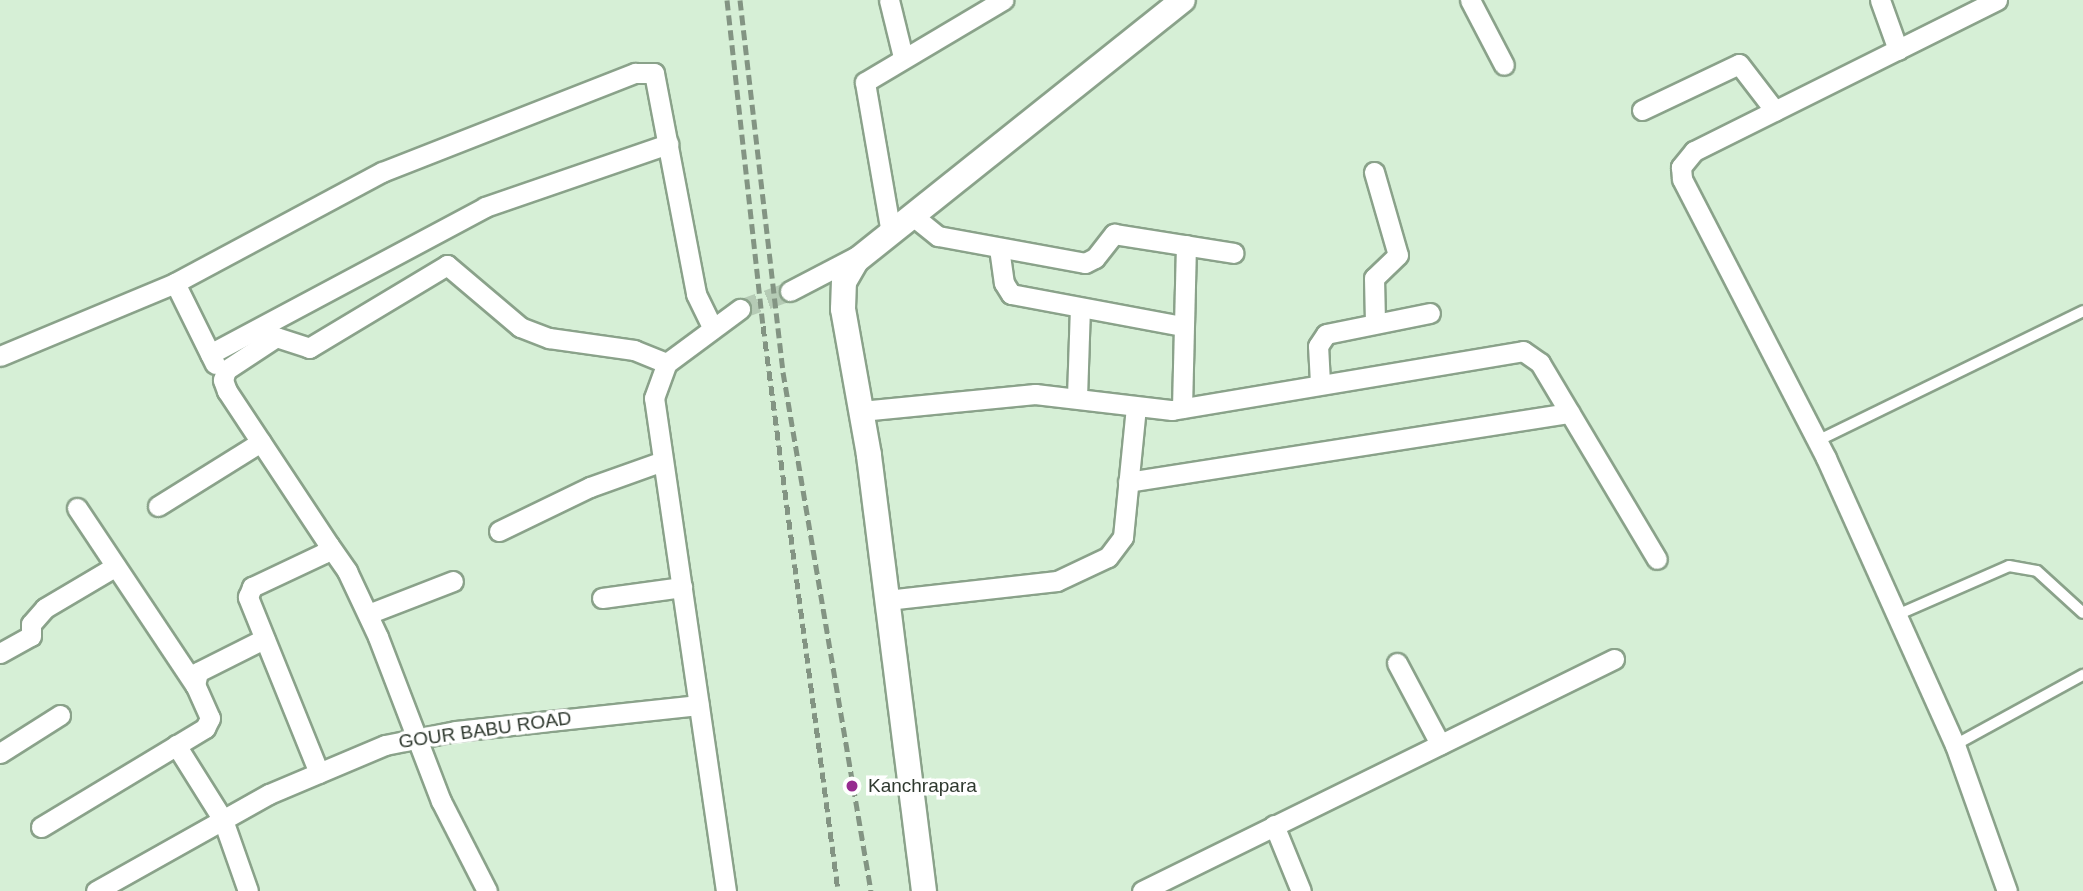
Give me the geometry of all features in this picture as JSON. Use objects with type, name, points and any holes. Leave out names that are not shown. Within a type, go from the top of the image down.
[{"type":"street","points":[[889,0],[903,57]]},
{"type":"street","points":[[882,240],[863,87],[869,77],[1003,0]]},
{"type":"street","points":[[923,887],[861,411],[843,310],[844,282],[856,261],[1183,0]]},
{"type":"street","points":[[1471,0],[1504,65]]},
{"type":"street","points":[[1880,0],[1898,50]]},
{"type":"street","points":[[1997,0],[1694,151],[1681,167],[1682,179],[1817,441],[1897,615],[1955,745],[2007,891]]},
{"type":"street","points":[[1642,110],[1740,64],[1775,111]]},
{"type":"street","points":[[0,356],[175,283],[382,172],[635,73],[654,73],[696,294],[712,327]]},
{"type":"street","points":[[210,354],[485,206],[668,144]]},
{"type":"street","points":[[1374,172],[1398,255],[1374,278],[1375,323]]},
{"type":"street","points":[[913,216],[938,236],[1085,263],[1095,258],[1114,234],[1234,253]]},
{"type":"street","points":[[790,291],[882,240]]},
{"type":"street","points":[[1182,408],[1186,245]]},
{"type":"street","points":[[999,248],[1003,283],[1011,294],[1182,326]]},
{"type":"street","points":[[223,380],[226,370],[269,339],[283,336],[309,348],[447,265],[520,327],[549,338],[634,350],[667,363]]},
{"type":"street","points":[[175,283],[223,380],[329,545],[368,614],[415,737],[487,891]]},
{"type":"street","points":[[1076,397],[1080,308]]},
{"type":"street","points":[[726,891],[654,398],[667,363],[712,327],[740,309]]},
{"type":"street","points":[[1320,383],[1320,338],[1333,331],[1430,313]]},
{"type":"street","points":[[861,411],[1000,395],[1076,397],[1136,407],[1182,408],[1523,351],[1540,363],[1657,559]]},
{"type":"street","points":[[887,600],[1071,576],[1119,547],[1136,407]]},
{"type":"street","points":[[1128,482],[1570,413]]},
{"type":"street","points":[[158,506],[261,442]]},
{"type":"street","points":[[499,531],[590,487],[663,460]]},
{"type":"street","points":[[41,827],[209,724],[208,712],[195,685],[77,508]]},
{"type":"street","points":[[319,773],[249,603],[252,587],[324,553],[329,545]]},
{"type":"street","points":[[0,653],[31,636],[31,624],[45,608],[116,566]]},
{"type":"street","points":[[368,614],[453,581]]},
{"type":"street","points":[[602,598],[682,587]]},
{"type":"street","points":[[195,685],[195,676],[204,667],[264,639]]},
{"type":"street","points":[[1142,891],[1614,659]]},
{"type":"street","points":[[1397,663],[1440,744]]},
{"type":"street","name":"GOUR BABU ROAD","points":[[96,891],[223,820],[319,773],[415,737],[699,705]]},
{"type":"street","points":[[0,753],[60,715]]},
{"type":"street","points":[[176,745],[223,820],[248,891]]},
{"type":"street","points":[[1274,825],[1301,891]]},
{"type":"lane","points":[[1817,441],[2083,312]]},
{"type":"lane","points":[[1897,615],[2009,566],[2036,571],[2083,613]]},
{"type":"lane","points":[[1955,745],[2083,675]]},
{"type":"tunnel","points":[[740,309],[790,291]]},
{"type":"railway","points":[[727,0],[763,326],[838,891]]},
{"type":"railway","points":[[740,0],[783,372],[871,891]]},
{"type":"place","name":"Kanchrapara","points":[[852,786]]}]
